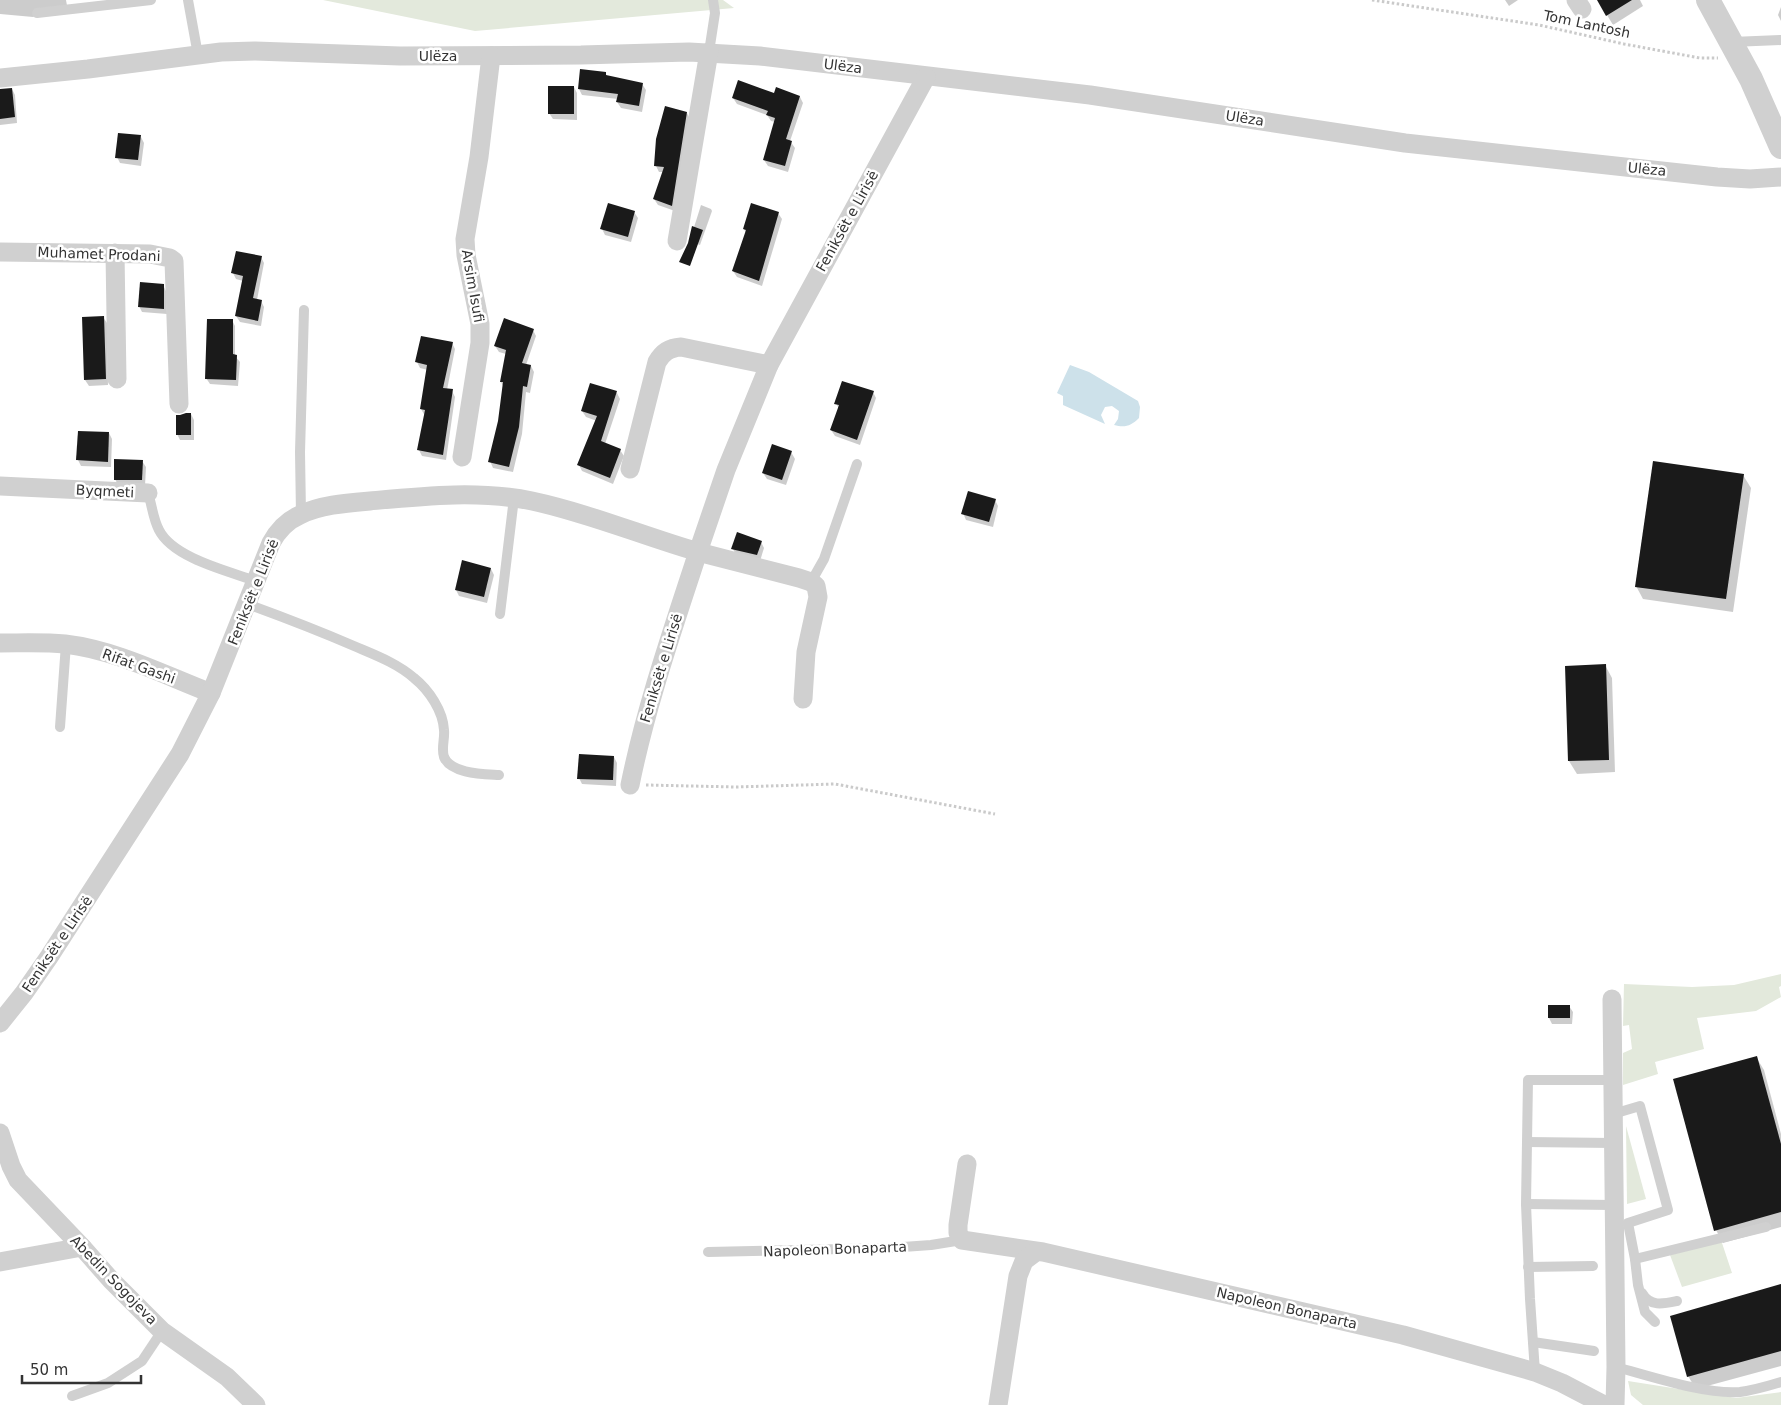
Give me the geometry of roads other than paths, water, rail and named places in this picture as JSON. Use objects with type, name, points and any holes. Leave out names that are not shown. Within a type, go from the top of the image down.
[{"type":"street","points":[[1708,0],[1754,86],[1781,147]]},
{"type":"street","name":"Ulëza","points":[[0,78],[198,55],[255,51],[367,56],[709,52],[779,58],[926,77],[1090,95],[1405,143],[1717,177],[1750,179],[1781,177]]},
{"type":"street","points":[[677,241],[709,52]]},
{"type":"street","name":"Arsim Isufi","points":[[462,457],[480,343],[480,324],[466,256],[465,239],[479,157],[491,56]]},
{"type":"street","name":"Feniksët e Lirisë","points":[[630,785],[652,694],[698,552],[726,470],[769,365],[926,77]]},
{"type":"street","name":"Muhamet Prodani","points":[[0,252],[115,253],[170,258],[174,262],[178,404]]},
{"type":"street","points":[[115,253],[117,379]]},
{"type":"street","points":[[630,469],[657,362],[667,350],[681,347],[769,365]]},
{"type":"street","name":"Byqmeti","points":[[0,486],[148,493]]},
{"type":"street","name":"Feniksët e Lirisë","points":[[0,1023],[24,993],[180,754],[211,693],[270,543],[279,529],[289,521],[301,514],[330,506],[399,498],[474,494],[514,498],[559,508],[698,552]]},
{"type":"street","points":[[698,552],[810,582],[816,586],[818,597],[806,652],[803,699]]},
{"type":"street","name":"Rifat Gashi","points":[[0,643],[66,644],[93,649],[211,693]]},
{"type":"street","points":[[1612,999],[1615,1405]]},
{"type":"street","name":"Abedin Sogojeva","points":[[0,1132],[11,1166],[18,1180],[82,1246],[118,1287],[162,1331],[227,1377],[256,1405]]},
{"type":"street","points":[[962,1240],[958,1233],[958,1225],[967,1164]]},
{"type":"street","name":"Napoleon Bonaparta","points":[[962,1240],[1063,1257],[1403,1335],[1535,1372],[1562,1383],[1604,1405]]},
{"type":"street","points":[[0,1262],[82,1246]]},
{"type":"street","points":[[998,1405],[1018,1276],[1024,1261],[1036,1252]]},
{"type":"lane","points":[[37,13],[151,0]]},
{"type":"lane","points":[[188,0],[198,55]]},
{"type":"lane","points":[[709,52],[715,13],[713,0]]},
{"type":"lane","points":[[1734,48],[1781,40]]},
{"type":"lane","points":[[301,514],[300,452],[304,310]]},
{"type":"lane","points":[[810,582],[824,559],[857,464]]},
{"type":"lane","name":"Byqmeti","points":[[148,493],[158,529],[166,541],[177,551],[256,582]]},
{"type":"lane","points":[[500,614],[514,498]]},
{"type":"lane","points":[[247,604],[312,628],[399,667],[416,679],[431,698],[440,715],[444,730],[444,757],[448,763],[463,771],[500,775]]},
{"type":"lane","points":[[60,727],[66,644]]},
{"type":"lane","points":[[1535,1372],[1526,1204],[1528,1080],[1613,1080]]},
{"type":"lane","points":[[1612,1114],[1640,1106],[1668,1210],[1628,1223],[1638,1285],[1645,1312],[1655,1322]]},
{"type":"lane","points":[[1527,1142],[1613,1143]]},
{"type":"lane","points":[[1526,1204],[1613,1204]]},
{"type":"lane","points":[[1634,1259],[1766,1227]]},
{"type":"lane","name":"Napoleon Bonaparta","points":[[708,1252],[889,1248],[931,1245],[962,1240]]},
{"type":"lane","points":[[1528,1267],[1593,1266]]},
{"type":"lane","points":[[1638,1285],[1643,1296],[1649,1302],[1657,1304],[1677,1301]]},
{"type":"lane","points":[[72,1396],[108,1383],[142,1361],[162,1331]]},
{"type":"lane","points":[[1533,1342],[1594,1351]]},
{"type":"lane","points":[[1616,1367],[1703,1389],[1723,1392],[1739,1392],[1781,1382]]},
{"type":"water","points":[[1070,365],[1089,372],[1138,401],[1140,407],[1139,418],[1128,426],[1114,425],[1118,419],[1119,411],[1112,406],[1105,407],[1101,415],[1105,424],[1063,405],[1063,396],[1057,393]]}]
